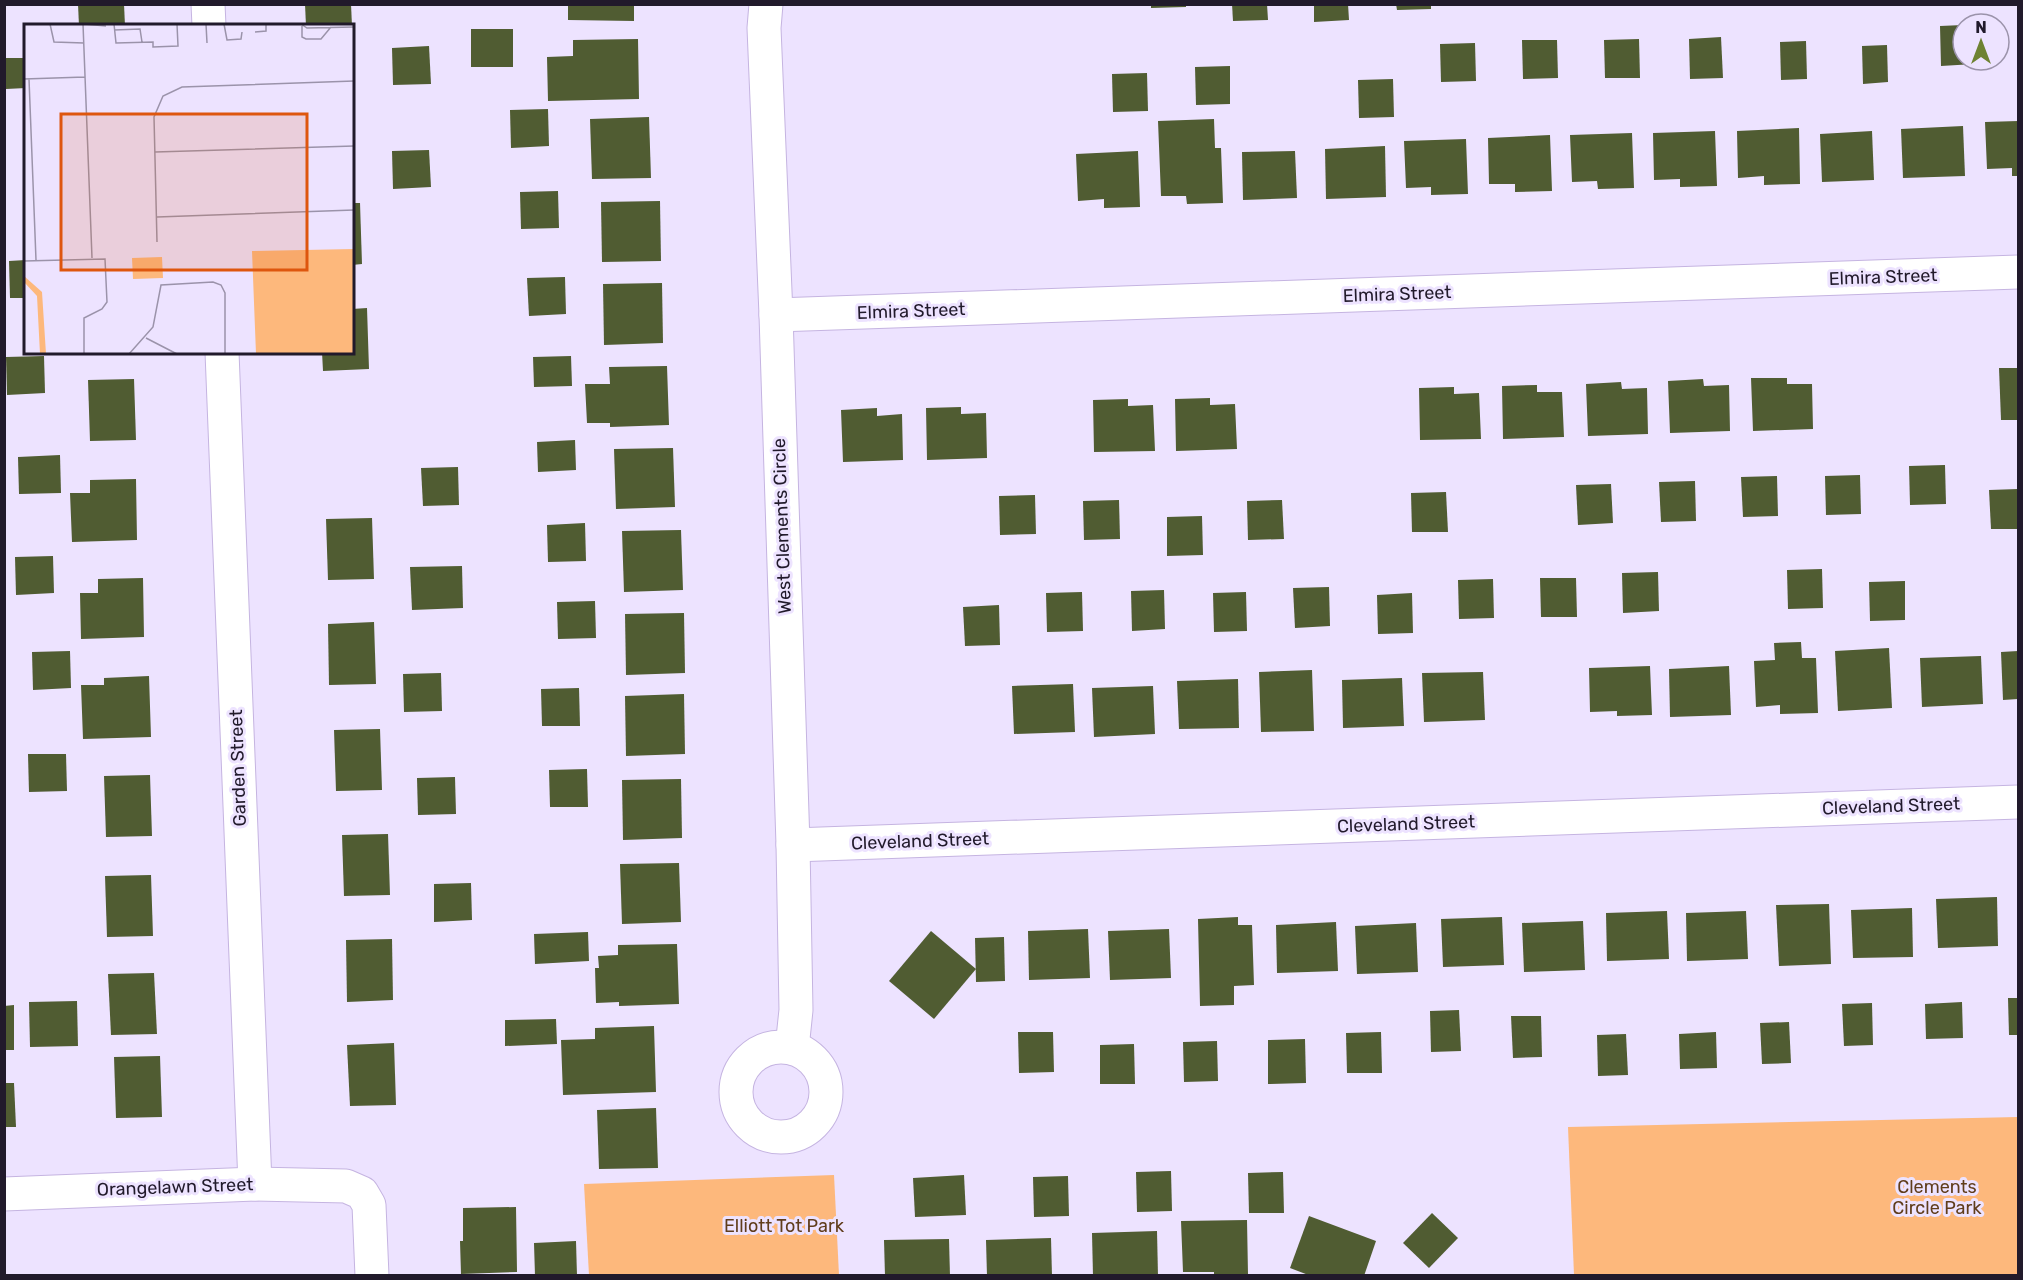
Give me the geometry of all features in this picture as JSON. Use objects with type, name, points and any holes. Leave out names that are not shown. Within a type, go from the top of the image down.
[{"type":"street","points":[[208,4],[209,24]]},
{"type":"street","name":"West Clements Circle","points":[[766,4],[764,28],[776,315],[793,845],[796,1010],[792,1047]]},
{"type":"street","name":"Elmira Street","points":[[776,315],[2019,272]]},
{"type":"street","name":"Garden Street","points":[[222,354],[255,1184]]},
{"type":"street","name":"Cleveland Street","points":[[793,845],[2019,802]]},
{"type":"street","name":"Orangelawn Street","points":[[4,1194],[255,1184],[346,1186],[362,1193],[369,1205],[372,1275]]},
{"type":"green space","name":"Clements Circle Park","points":[[2018,1117],[2018,1275],[1574,1275],[1568,1127]]},
{"type":"green space","name":"Elliott Tot Park","points":[[834,1175],[839,1275],[589,1275],[584,1184]]},
{"type":"building","points":[[78,4],[124,4],[125,24],[79,24]]},
{"type":"building","points":[[305,4],[351,4],[352,24],[306,24]]},
{"type":"building","points":[[568,4],[634,4],[634,21],[568,20]]},
{"type":"building","points":[[1151,4],[1186,4],[1186,7],[1151,8]]},
{"type":"building","points":[[1232,4],[1267,4],[1268,20],[1233,21]]},
{"type":"building","points":[[1314,4],[1348,4],[1349,20],[1314,22]]},
{"type":"building","points":[[1396,4],[1431,4],[1431,9],[1397,10]]},
{"type":"building","points":[[1940,26],[1951,26],[1951,65],[1941,66]]},
{"type":"building","points":[[471,29],[513,29],[513,67],[471,67]]},
{"type":"building","points":[[1721,37],[1723,78],[1690,79],[1689,39]]},
{"type":"building","points":[[638,39],[639,99],[548,101],[547,57],[573,56],[573,40]]},
{"type":"building","points":[[1639,39],[1640,78],[1605,78],[1604,40]]},
{"type":"building","points":[[1522,40],[1557,40],[1558,78],[1523,79]]},
{"type":"building","points":[[1806,41],[1807,79],[1781,80],[1780,42]]},
{"type":"building","points":[[1475,43],[1476,81],[1441,82],[1440,44]]},
{"type":"building","points":[[1887,45],[1888,82],[1863,84],[1862,46]]},
{"type":"building","points":[[429,46],[431,84],[393,85],[392,48]]},
{"type":"building","points":[[6,58],[24,58],[24,88],[6,89]]},
{"type":"building","points":[[1230,66],[1230,104],[1196,105],[1195,67]]},
{"type":"building","points":[[1147,73],[1148,111],[1113,112],[1112,74]]},
{"type":"building","points":[[1393,79],[1394,117],[1359,118],[1358,80]]},
{"type":"building","points":[[548,109],[549,146],[511,148],[510,110]]},
{"type":"building","points":[[649,117],[651,178],[592,179],[590,119]]},
{"type":"building","points":[[1214,119],[1215,148],[1221,148],[1223,203],[1187,204],[1186,196],[1161,196],[1158,121]]},
{"type":"building","points":[[2018,121],[2018,176],[2012,176],[2012,168],[1987,169],[1985,122]]},
{"type":"building","points":[[1963,126],[1965,176],[1903,178],[1901,129]]},
{"type":"building","points":[[1799,128],[1800,184],[1764,185],[1764,176],[1738,178],[1737,131]]},
{"type":"building","points":[[1715,131],[1717,186],[1680,187],[1680,179],[1654,180],[1653,133]]},
{"type":"building","points":[[1872,131],[1874,180],[1822,182],[1820,134]]},
{"type":"building","points":[[1632,133],[1634,188],[1598,189],[1597,181],[1572,182],[1570,135]]},
{"type":"building","points":[[1550,135],[1552,191],[1515,192],[1515,184],[1489,184],[1488,138]]},
{"type":"building","points":[[1466,139],[1468,194],[1431,195],[1431,187],[1406,188],[1404,141]]},
{"type":"building","points":[[1385,146],[1386,197],[1326,199],[1325,149]]},
{"type":"building","points":[[429,150],[431,187],[393,189],[392,151]]},
{"type":"building","points":[[1138,151],[1140,207],[1104,208],[1104,199],[1078,201],[1076,154]]},
{"type":"building","points":[[1295,151],[1297,198],[1243,200],[1242,152]]},
{"type":"building","points":[[558,191],[559,228],[521,229],[520,192]]},
{"type":"building","points":[[660,201],[661,261],[602,262],[601,202]]},
{"type":"building","points":[[354,203],[360,203],[362,264],[354,265]]},
{"type":"building","points":[[24,260],[24,298],[10,298],[9,261]]},
{"type":"building","points":[[565,277],[566,314],[529,316],[527,278]]},
{"type":"building","points":[[662,283],[663,343],[604,345],[603,284]]},
{"type":"building","points":[[367,308],[369,369],[323,371],[322,354],[354,354],[354,309]]},
{"type":"building","points":[[44,356],[45,393],[7,395],[6,357]]},
{"type":"building","points":[[571,356],[572,386],[534,387],[533,357]]},
{"type":"building","points":[[667,366],[669,425],[610,427],[610,423],[587,423],[585,384],[610,384],[609,367]]},
{"type":"building","points":[[1999,368],[2018,368],[2018,420],[2001,420]]},
{"type":"building","points":[[1751,378],[1787,378],[1787,384],[1812,384],[1813,429],[1753,431]]},
{"type":"building","points":[[134,379],[136,440],[90,441],[88,380]]},
{"type":"building","points":[[1703,379],[1704,386],[1729,385],[1730,431],[1670,433],[1668,381]]},
{"type":"building","points":[[1621,382],[1622,389],[1647,388],[1648,434],[1588,436],[1586,384]]},
{"type":"building","points":[[1537,385],[1537,392],[1562,392],[1564,437],[1503,439],[1502,386]]},
{"type":"building","points":[[1454,387],[1454,394],[1479,393],[1481,439],[1420,440],[1419,388]]},
{"type":"building","points":[[1210,398],[1210,405],[1235,404],[1237,449],[1176,451],[1175,399]]},
{"type":"building","points":[[1128,399],[1128,406],[1153,405],[1155,451],[1094,452],[1093,400]]},
{"type":"building","points":[[961,407],[961,414],[986,413],[987,458],[927,460],[926,408]]},
{"type":"building","points":[[877,408],[877,416],[902,414],[903,460],[843,462],[841,410]]},
{"type":"building","points":[[575,440],[576,470],[538,472],[537,442]]},
{"type":"building","points":[[673,448],[675,507],[616,509],[614,449]]},
{"type":"building","points":[[60,455],[61,493],[19,494],[18,457]]},
{"type":"building","points":[[1945,465],[1946,504],[1910,505],[1909,466]]},
{"type":"building","points":[[458,467],[459,505],[423,506],[421,468]]},
{"type":"building","points":[[1860,475],[1861,514],[1826,515],[1825,476]]},
{"type":"building","points":[[1777,476],[1778,516],[1743,517],[1741,477]]},
{"type":"building","points":[[136,479],[137,540],[72,542],[70,493],[90,493],[90,480]]},
{"type":"building","points":[[1695,481],[1696,521],[1661,522],[1659,482]]},
{"type":"building","points":[[1611,484],[1613,523],[1578,525],[1576,485]]},
{"type":"building","points":[[2018,489],[2018,529],[1991,529],[1989,490]]},
{"type":"building","points":[[1446,492],[1448,532],[1412,532],[1411,493]]},
{"type":"building","points":[[1035,495],[1036,534],[1000,535],[999,496]]},
{"type":"building","points":[[1119,500],[1120,539],[1084,540],[1083,501]]},
{"type":"building","points":[[1282,500],[1284,539],[1248,540],[1247,501]]},
{"type":"building","points":[[1202,516],[1203,555],[1167,556],[1167,517]]},
{"type":"building","points":[[372,518],[374,579],[328,580],[326,519]]},
{"type":"building","points":[[585,523],[586,561],[548,562],[547,525]]},
{"type":"building","points":[[681,530],[683,590],[624,592],[622,531]]},
{"type":"building","points":[[53,556],[54,593],[16,595],[15,557]]},
{"type":"building","points":[[462,566],[463,608],[412,610],[410,567]]},
{"type":"building","points":[[1822,569],[1823,608],[1788,609],[1787,570]]},
{"type":"building","points":[[1658,572],[1659,611],[1623,613],[1622,573]]},
{"type":"building","points":[[143,578],[144,637],[81,639],[80,593],[98,593],[98,579]]},
{"type":"building","points":[[1540,578],[1576,578],[1577,617],[1541,617]]},
{"type":"building","points":[[1493,579],[1494,618],[1459,619],[1458,580]]},
{"type":"building","points":[[1905,581],[1905,620],[1870,621],[1869,582]]},
{"type":"building","points":[[1329,587],[1330,626],[1295,628],[1293,588]]},
{"type":"building","points":[[1164,590],[1165,629],[1132,631],[1131,591]]},
{"type":"building","points":[[1082,592],[1083,631],[1047,632],[1046,593]]},
{"type":"building","points":[[1246,592],[1247,631],[1214,632],[1213,593]]},
{"type":"building","points":[[1412,593],[1413,633],[1378,634],[1377,595]]},
{"type":"building","points":[[595,601],[596,638],[558,639],[557,602]]},
{"type":"building","points":[[999,605],[1000,645],[965,646],[963,607]]},
{"type":"building","points":[[684,613],[685,673],[626,675],[625,614]]},
{"type":"building","points":[[374,622],[376,684],[329,685],[328,624]]},
{"type":"building","points":[[1801,642],[1802,658],[1816,658],[1818,713],[1780,714],[1780,705],[1756,707],[1754,661],[1775,660],[1774,643]]},
{"type":"building","points":[[1889,648],[1892,708],[1838,711],[1835,651]]},
{"type":"building","points":[[70,651],[71,688],[33,690],[32,652]]},
{"type":"building","points":[[2018,651],[2018,699],[2003,700],[2001,652]]},
{"type":"building","points":[[1981,656],[1983,704],[1922,707],[1920,658]]},
{"type":"building","points":[[1650,666],[1652,715],[1617,716],[1617,711],[1590,712],[1589,668]]},
{"type":"building","points":[[1729,666],[1731,715],[1670,717],[1669,669]]},
{"type":"building","points":[[1312,670],[1314,731],[1261,732],[1259,672]]},
{"type":"building","points":[[1483,672],[1485,720],[1424,722],[1422,673]]},
{"type":"building","points":[[441,673],[442,711],[404,712],[403,674]]},
{"type":"building","points":[[149,676],[151,737],[83,739],[81,685],[104,685],[104,678]]},
{"type":"building","points":[[1402,678],[1404,726],[1343,728],[1342,680]]},
{"type":"building","points":[[1238,679],[1239,728],[1179,729],[1177,681]]},
{"type":"building","points":[[1073,684],[1075,732],[1014,734],[1012,686]]},
{"type":"building","points":[[1153,686],[1155,734],[1094,737],[1092,688]]},
{"type":"building","points":[[579,688],[580,726],[542,726],[541,689]]},
{"type":"building","points":[[684,694],[685,754],[626,756],[625,696]]},
{"type":"building","points":[[380,729],[382,790],[336,791],[334,730]]},
{"type":"building","points":[[28,754],[66,754],[67,791],[29,792]]},
{"type":"building","points":[[587,769],[588,807],[550,807],[549,770]]},
{"type":"building","points":[[150,775],[152,836],[106,837],[104,776]]},
{"type":"building","points":[[455,777],[456,814],[418,815],[417,778]]},
{"type":"building","points":[[681,779],[682,838],[623,840],[622,780]]},
{"type":"building","points":[[388,834],[390,895],[344,896],[342,835]]},
{"type":"building","points":[[679,863],[681,922],[622,924],[620,864]]},
{"type":"building","points":[[151,875],[153,936],[107,937],[105,876]]},
{"type":"building","points":[[471,883],[472,920],[434,922],[434,884]]},
{"type":"building","points":[[1997,897],[1998,946],[1938,948],[1936,899]]},
{"type":"building","points":[[1829,904],[1831,964],[1779,966],[1776,905]]},
{"type":"building","points":[[1912,908],[1913,957],[1853,958],[1851,910]]},
{"type":"building","points":[[1667,911],[1669,959],[1607,961],[1606,913]]},
{"type":"building","points":[[1746,911],[1748,959],[1687,961],[1686,913]]},
{"type":"building","points":[[1238,917],[1238,925],[1252,925],[1254,985],[1234,986],[1234,1005],[1200,1006],[1198,919]]},
{"type":"building","points":[[1502,917],[1504,965],[1443,967],[1441,919]]},
{"type":"building","points":[[1583,921],[1585,970],[1524,972],[1522,923]]},
{"type":"building","points":[[1336,922],[1338,971],[1277,973],[1276,925]]},
{"type":"building","points":[[1416,923],[1418,972],[1357,974],[1355,926]]},
{"type":"building","points":[[1088,929],[1090,978],[1029,980],[1028,931]]},
{"type":"building","points":[[1169,929],[1171,978],[1110,980],[1108,931]]},
{"type":"building","points":[[931,931],[976,969],[934,1019],[889,981]]},
{"type":"building","points":[[588,932],[589,961],[535,964],[534,934]]},
{"type":"building","points":[[1004,937],[1005,981],[976,982],[975,938]]},
{"type":"building","points":[[392,939],[393,1000],[347,1002],[346,940]]},
{"type":"building","points":[[677,944],[679,1004],[619,1006],[619,1002],[596,1003],[595,968],[599,968],[598,956],[618,955],[618,945]]},
{"type":"building","points":[[154,973],[157,1034],[111,1035],[108,974]]},
{"type":"building","points":[[2008,998],[2018,998],[2018,1035],[2009,1035]]},
{"type":"building","points":[[77,1001],[78,1046],[30,1047],[29,1002]]},
{"type":"building","points":[[1962,1002],[1963,1038],[1926,1039],[1925,1004]]},
{"type":"building","points":[[1872,1003],[1873,1045],[1844,1046],[1842,1004]]},
{"type":"building","points":[[14,1005],[14,1050],[4,1050],[4,1006]]},
{"type":"building","points":[[1459,1010],[1461,1051],[1431,1052],[1430,1011]]},
{"type":"building","points":[[1511,1016],[1541,1016],[1542,1057],[1513,1058]]},
{"type":"building","points":[[556,1019],[557,1044],[505,1046],[505,1020]]},
{"type":"building","points":[[1789,1022],[1791,1063],[1762,1064],[1760,1023]]},
{"type":"building","points":[[654,1026],[656,1092],[563,1095],[561,1040],[595,1039],[595,1028]]},
{"type":"building","points":[[1018,1032],[1053,1032],[1054,1072],[1019,1073]]},
{"type":"building","points":[[1381,1032],[1382,1073],[1347,1073],[1346,1033]]},
{"type":"building","points":[[1716,1032],[1717,1068],[1680,1069],[1679,1034]]},
{"type":"building","points":[[1626,1034],[1628,1075],[1598,1076],[1597,1035]]},
{"type":"building","points":[[1305,1039],[1306,1083],[1268,1084],[1268,1040]]},
{"type":"building","points":[[1217,1041],[1218,1081],[1184,1082],[1183,1042]]},
{"type":"building","points":[[394,1043],[396,1105],[350,1106],[347,1045]]},
{"type":"building","points":[[1134,1044],[1135,1084],[1100,1084],[1100,1045]]},
{"type":"building","points":[[160,1056],[162,1117],[116,1118],[114,1057]]},
{"type":"building","points":[[4,1083],[14,1083],[16,1127],[4,1127]]},
{"type":"building","points":[[656,1108],[658,1168],[599,1169],[597,1110]]},
{"type":"building","points":[[1171,1171],[1172,1211],[1137,1212],[1136,1172]]},
{"type":"building","points":[[1283,1172],[1284,1213],[1249,1213],[1248,1173]]},
{"type":"building","points":[[964,1175],[966,1215],[915,1217],[913,1178]]},
{"type":"building","points":[[1068,1176],[1069,1216],[1034,1217],[1033,1177]]},
{"type":"building","points":[[516,1207],[517,1272],[461,1274],[460,1241],[463,1241],[463,1208]]},
{"type":"building","points":[[1432,1213],[1458,1238],[1429,1268],[1403,1243]]},
{"type":"building","points":[[1309,1216],[1376,1241],[1364,1276],[1311,1276],[1290,1268]]},
{"type":"building","points":[[1247,1220],[1248,1274],[1214,1275],[1214,1272],[1183,1272],[1181,1221]]},
{"type":"building","points":[[1157,1231],[1158,1276],[1093,1276],[1092,1233]]},
{"type":"building","points":[[1051,1238],[1052,1276],[987,1276],[986,1240]]},
{"type":"building","points":[[949,1239],[950,1276],[885,1276],[884,1240]]},
{"type":"building","points":[[576,1241],[577,1276],[535,1276],[534,1243]]}]
